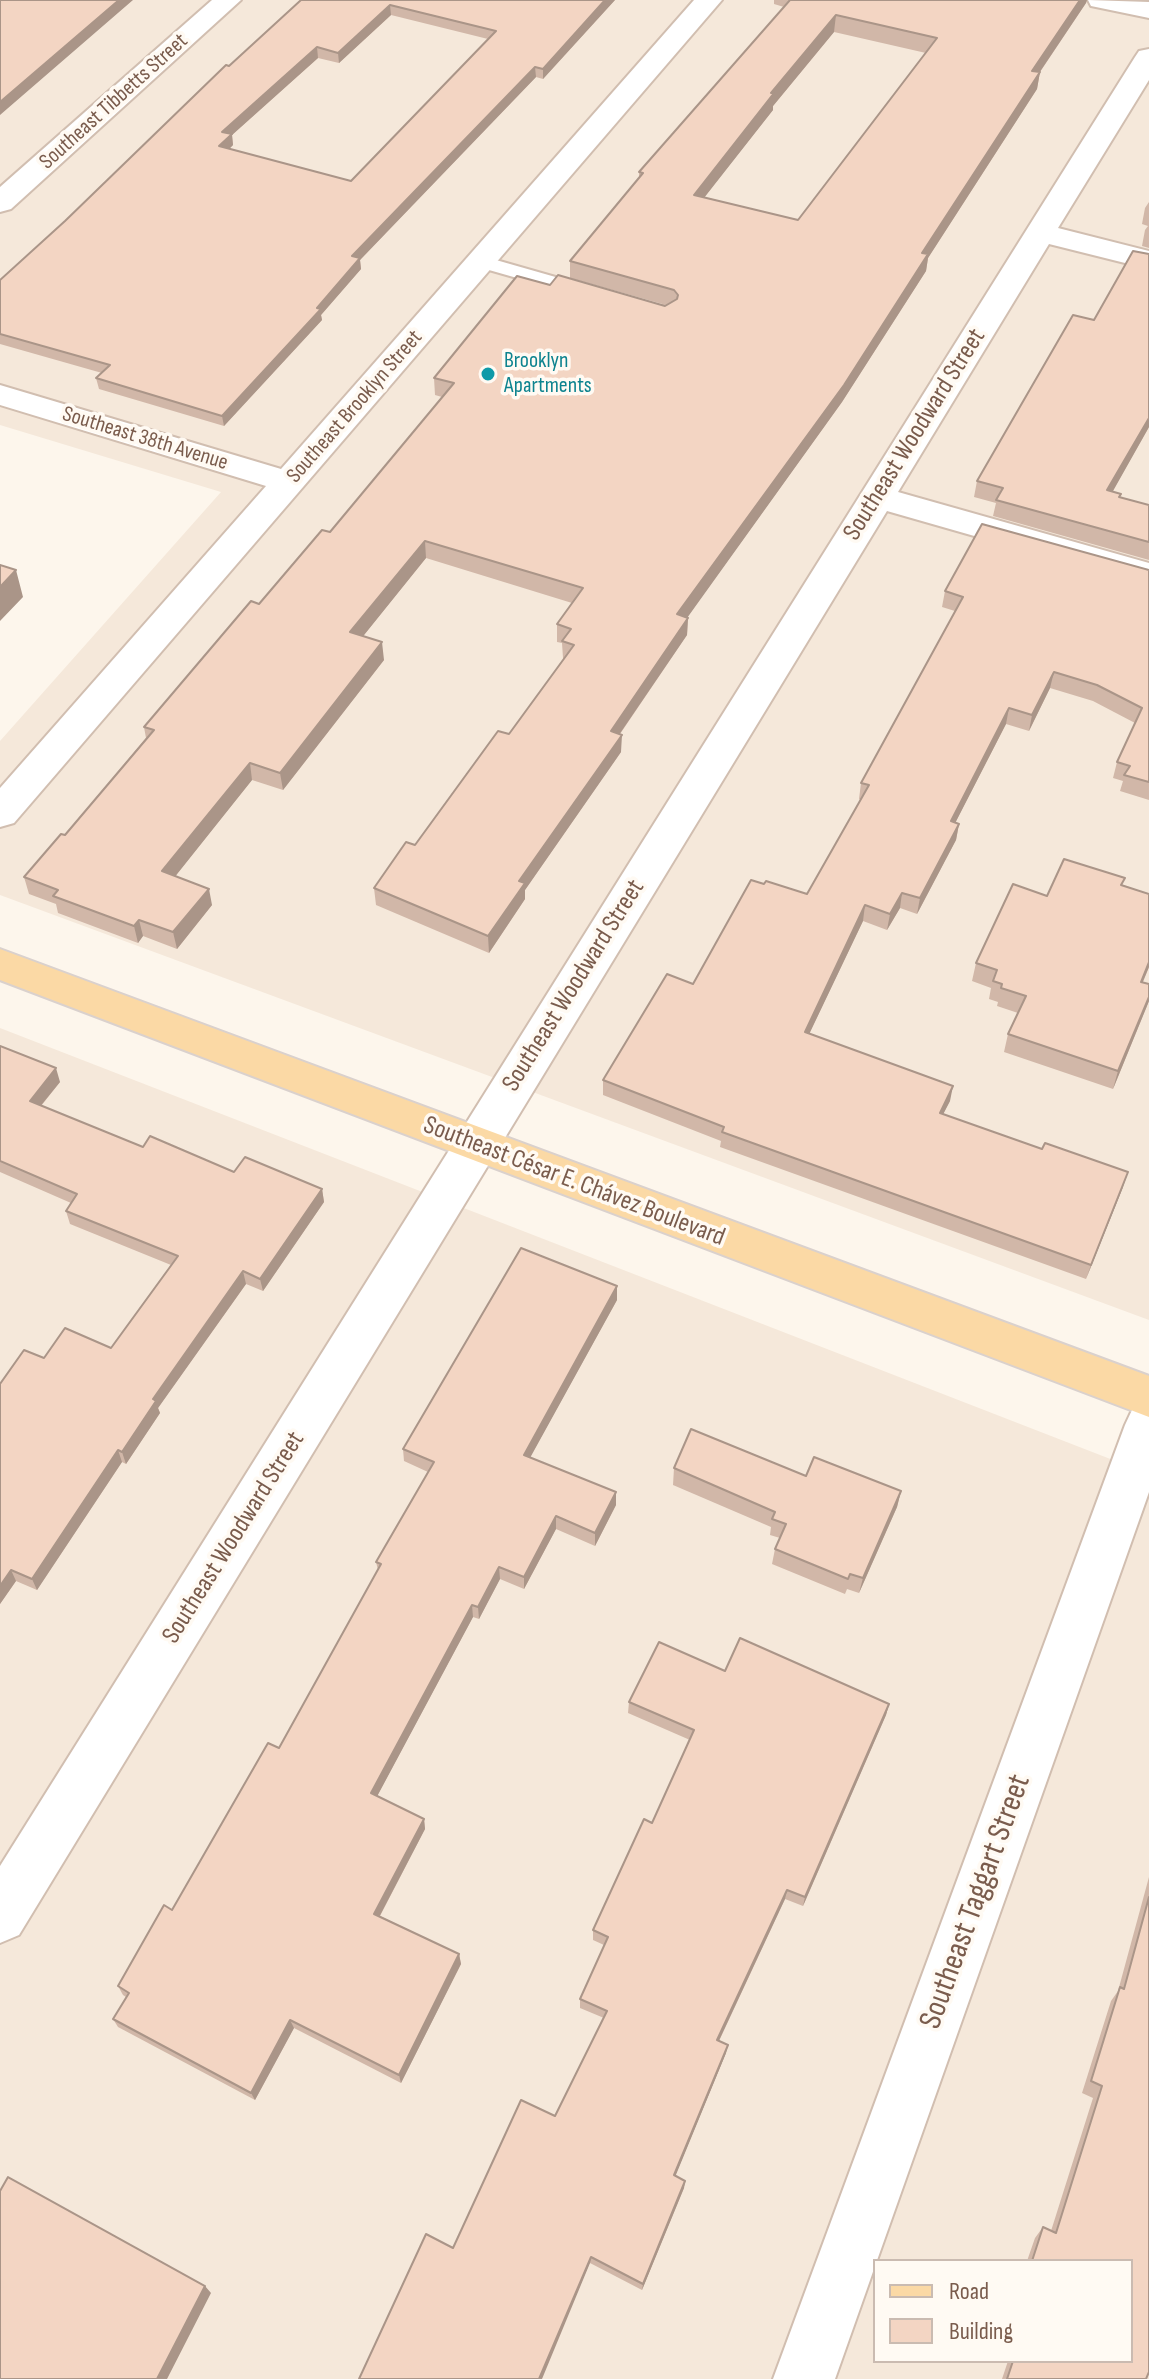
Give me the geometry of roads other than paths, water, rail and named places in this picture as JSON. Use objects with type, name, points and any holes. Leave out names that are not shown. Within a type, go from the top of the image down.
[{"type":"main road","name":"Southeast César E. Chávez Boulevard","points":[[0,964],[1149,1397]]},
{"type":"street","name":"Southeast Tibbetts Street","points":[[0,203],[228,0]]},
{"type":"street","name":"Southeast Brooklyn Street","points":[[0,813],[709,0]]},
{"type":"street","points":[[1101,0],[1149,10]]},
{"type":"street","name":"Southeast Woodward Street","points":[[0,1916],[1149,57]]},
{"type":"street","points":[[1040,233],[1149,260]]},
{"type":"street","name":"Southeast 38th Avenue","points":[[0,395],[289,482]]},
{"type":"street","points":[[877,497],[1149,575]]},
{"type":"street","name":"Southeast Taggart Street","points":[[804,2379],[1149,1425]]},
{"type":"lane","points":[[482,262],[604,296]]},
{"type":"place","name":"Brooklyn Apartments","points":[[488,374]]}]
